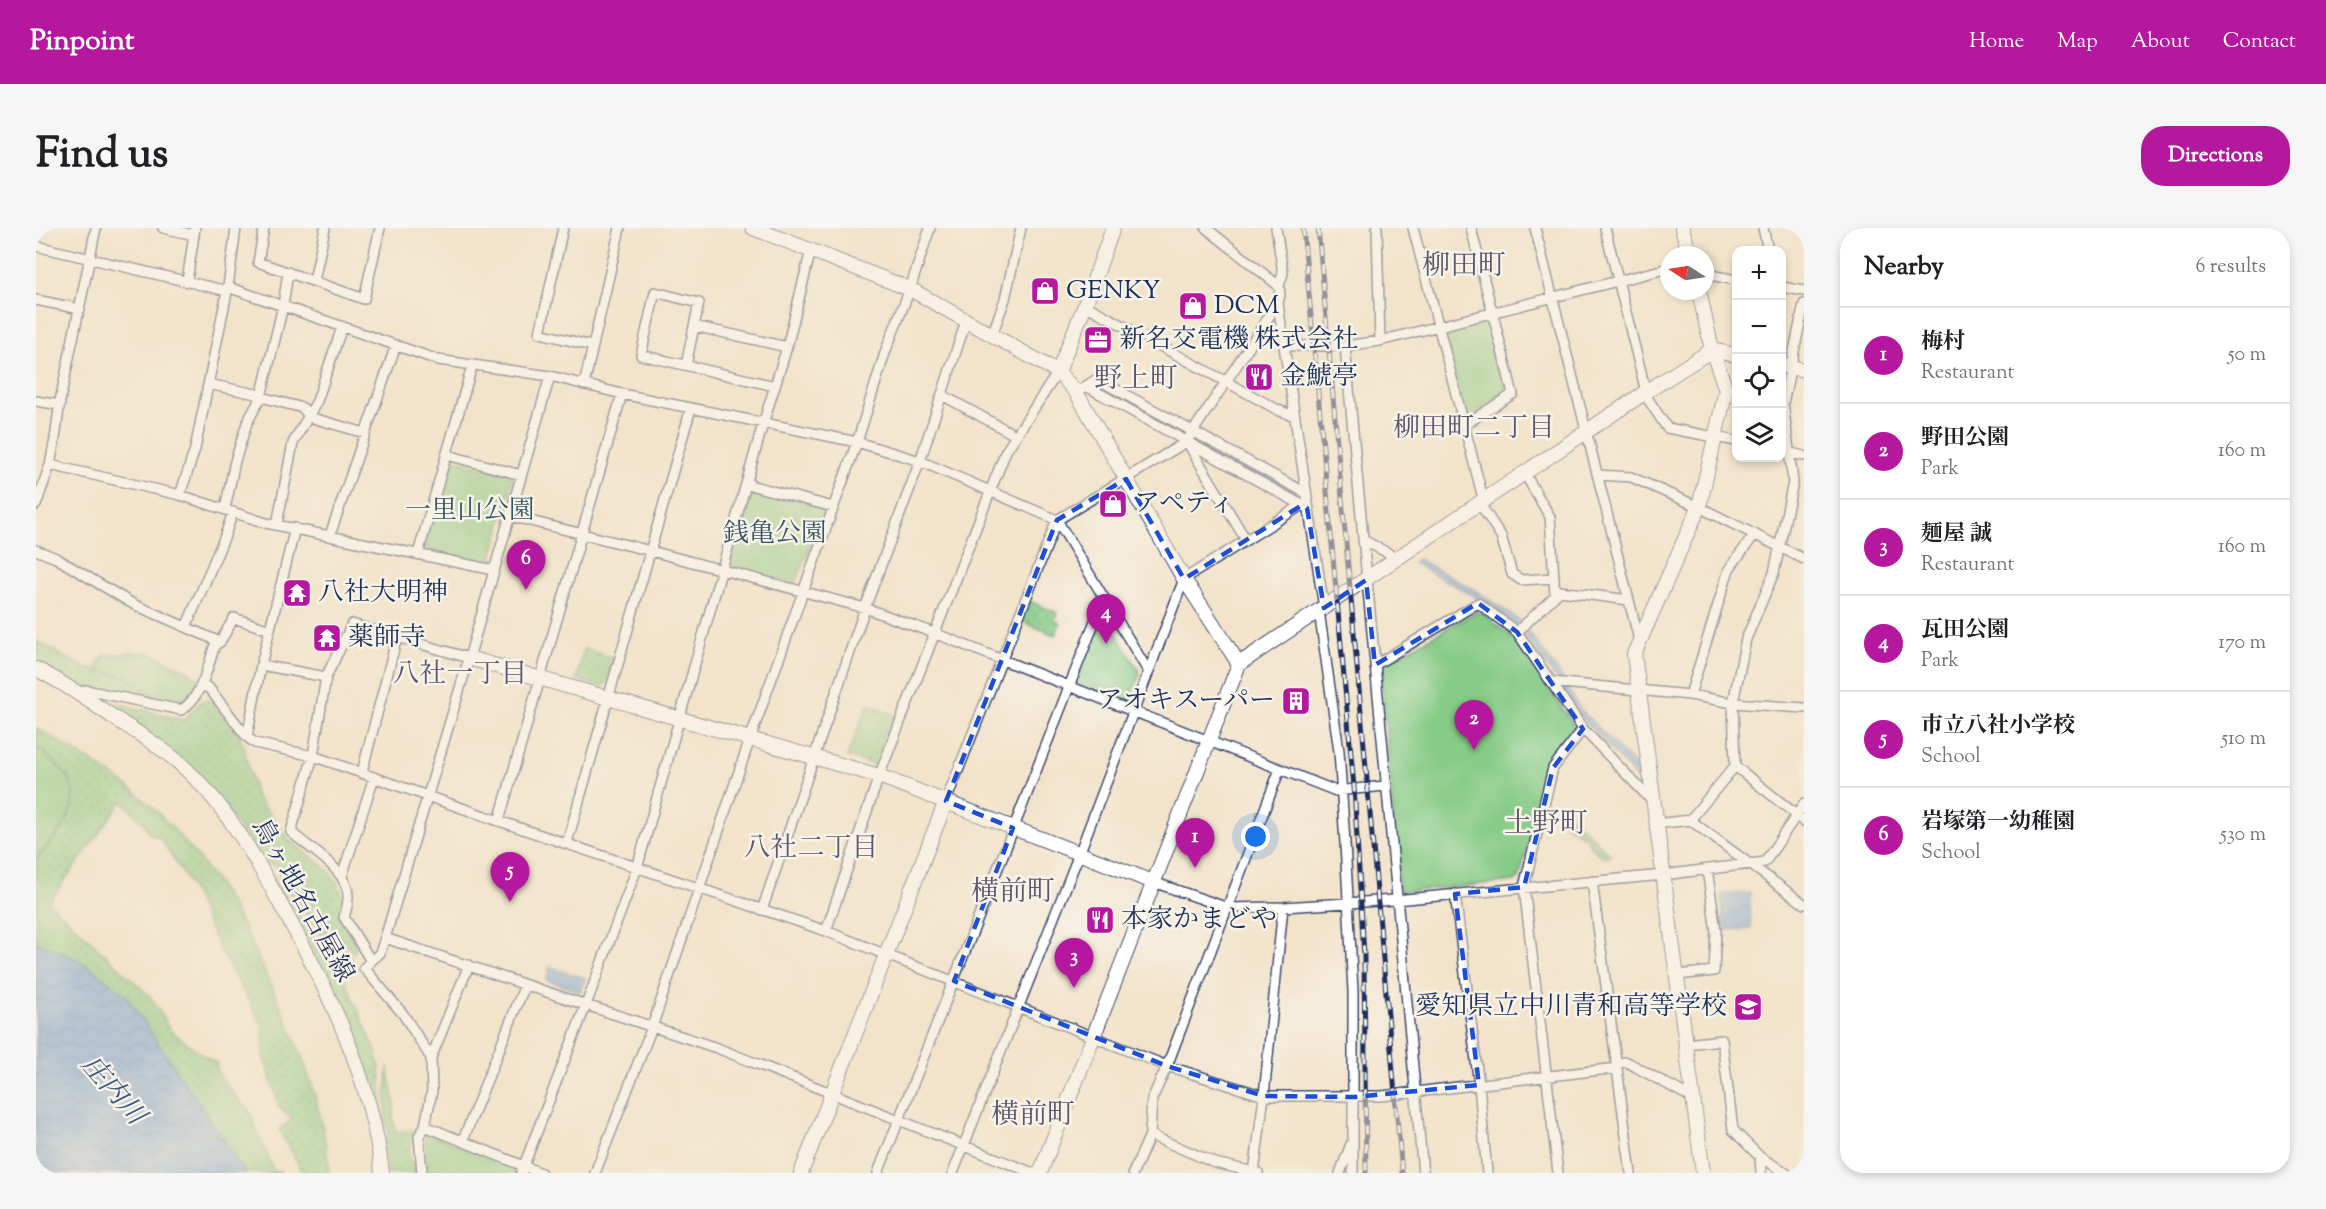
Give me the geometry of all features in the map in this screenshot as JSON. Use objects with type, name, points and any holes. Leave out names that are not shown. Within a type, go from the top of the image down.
[{"type":"street","points":[[36,505],[50,465],[96,228]]},
{"type":"street","points":[[163,228],[194,232],[187,281]]},
{"type":"street","points":[[180,495],[195,449],[228,287],[236,228]]},
{"type":"street","points":[[264,228],[258,262],[364,299],[380,228]]},
{"type":"street","points":[[314,281],[326,228]]},
{"type":"street","points":[[563,228],[540,333],[592,346]]},
{"type":"street","points":[[584,385],[620,228]]},
{"type":"street","points":[[753,228],[910,289],[1058,372],[1081,389],[1126,479],[1184,579],[1239,664]]},
{"type":"street","points":[[595,1173],[652,1027],[750,739],[857,442],[886,350],[910,289],[930,228]]},
{"type":"street","points":[[992,335],[1005,298],[1021,228]]},
{"type":"street","points":[[826,931],[879,777],[1005,451],[1058,372],[1113,228]]},
{"type":"street","points":[[1206,228],[1279,286]]},
{"type":"street","points":[[801,1173],[1057,520],[1126,479],[1190,436],[1278,303],[1279,286],[1283,273],[1276,228]]},
{"type":"street","points":[[1377,228],[1380,341]]},
{"type":"street","points":[[1413,228],[1482,503],[1501,536],[1512,574],[1521,580],[1554,578]]},
{"type":"street","points":[[1464,425],[1513,394],[1471,228]]},
{"type":"street","points":[[1535,228],[1639,640]]},
{"type":"street","points":[[1605,228],[1645,392],[1667,429],[1732,440]]},
{"type":"street","points":[[1682,228],[1687,246]]},
{"type":"street","points":[[1763,228],[1767,246]]},
{"type":"street","points":[[36,246],[223,290],[228,287],[438,360],[550,376],[622,394],[857,442],[920,461],[1057,520],[1148,671]]},
{"type":"street","points":[[522,1170],[637,868],[787,347],[811,250]]},
{"type":"street","points":[[1284,346],[1344,346],[1380,341],[1660,270]]},
{"type":"street","points":[[186,627],[225,538],[235,461],[247,423],[261,396],[288,272]]},
{"type":"street","points":[[1714,276],[1732,279]]},
{"type":"street","points":[[1786,288],[1804,291]]},
{"type":"street","points":[[686,365],[699,303],[655,292],[641,355],[775,386]]},
{"type":"street","points":[[36,300],[80,309]]},
{"type":"street","points":[[1701,300],[1712,350],[1726,390],[1700,507],[1634,654],[1704,1173]]},
{"type":"street","points":[[1278,303],[1306,493],[1305,506],[1322,610],[1339,751],[1353,991],[1353,1173]]},
{"type":"street","points":[[1783,408],[1804,304]]},
{"type":"street","points":[[1085,305],[1225,382],[1280,411],[1295,416]]},
{"type":"street","points":[[762,910],[812,757],[864,608],[920,461],[966,321]]},
{"type":"street","points":[[694,326],[787,347]]},
{"type":"street","points":[[277,524],[293,443],[317,401],[342,327]]},
{"type":"street","points":[[330,536],[396,345]]},
{"type":"street","points":[[1344,346],[1395,900],[1423,1173]]},
{"type":"street","points":[[1040,1173],[1239,664],[1645,392],[1712,350],[1732,354]]},
{"type":"street","points":[[418,554],[472,366]]},
{"type":"street","points":[[431,1058],[403,1014],[364,968],[380,953],[385,938],[550,376]]},
{"type":"street","points":[[1081,389],[1097,379],[1305,506]]},
{"type":"street","points":[[208,384],[303,408],[309,417],[365,433]]},
{"type":"street","points":[[499,821],[622,394]]},
{"type":"street","points":[[942,395],[1015,435]]},
{"type":"street","points":[[36,401],[60,405]]},
{"type":"street","points":[[567,843],[691,408]]},
{"type":"street","points":[[1190,436],[1306,493]]},
{"type":"street","points":[[1190,436],[1246,540]]},
{"type":"street","points":[[1786,452],[1804,456]]},
{"type":"street","points":[[447,455],[521,475]]},
{"type":"street","points":[[1656,824],[1690,820],[1736,766],[1733,703],[1746,639],[1774,573],[1780,546],[1793,482],[1786,456]]},
{"type":"street","points":[[50,465],[180,495],[277,524],[494,570]]},
{"type":"street","points":[[1525,474],[1551,517],[1556,595]]},
{"type":"street","points":[[1598,475],[1631,477],[1700,507],[1804,559]]},
{"type":"street","points":[[746,484],[832,507]]},
{"type":"street","points":[[953,1173],[1079,854],[1184,579],[1305,506]]},
{"type":"street","points":[[510,516],[722,569],[864,608],[934,633],[1336,791],[1385,786]]},
{"type":"street","points":[[247,737],[261,665],[295,528]]},
{"type":"street","points":[[1690,695],[1729,569],[1755,534]]},
{"type":"street","points":[[1363,540],[1388,553],[1395,561]]},
{"type":"street","points":[[36,550],[56,558],[133,604],[220,642]]},
{"type":"street","points":[[1520,629],[1560,591],[1629,600]]},
{"type":"street","points":[[878,1173],[1104,598]]},
{"type":"street","points":[[1375,665],[1478,603],[1520,629],[1559,683],[1562,700],[1583,729],[1653,802]]},
{"type":"street","points":[[78,694],[86,690],[181,710],[188,706],[200,687],[216,645],[234,618],[270,630]]},
{"type":"street","points":[[371,962],[344,917],[348,896],[342,876],[331,864],[291,832],[313,756],[326,677],[352,624],[879,777],[1153,882],[1228,908],[1395,900],[1663,875],[1765,862],[1804,804]]},
{"type":"street","points":[[362,772],[397,637]]},
{"type":"street","points":[[261,665],[326,677]]},
{"type":"street","name":"鳥ヶ地名古屋線","points":[[36,669],[164,750],[194,777],[231,824],[261,869],[301,941],[344,1029],[364,1083],[379,1142],[382,1173]]},
{"type":"street","points":[[1559,683],[1690,695],[1733,703],[1803,705]]},
{"type":"street","points":[[200,687],[208,687],[247,737],[255,743],[313,756],[362,772],[428,797],[826,931],[1167,1066],[1264,1096],[1354,1097],[1415,1093],[1546,1077],[1616,1066],[1627,1062],[1694,1099]]},
{"type":"street","points":[[1558,1173],[1524,887],[1553,768],[1583,729]]},
{"type":"street","points":[[1736,766],[1804,821]]},
{"type":"street","points":[[1133,1173],[1150,1135],[1152,1099],[1167,1066],[1280,770]]},
{"type":"street","points":[[342,876],[374,777]]},
{"type":"street","points":[[1690,820],[1804,904]]},
{"type":"street","points":[[1677,975],[1714,971],[1716,931],[1707,869]]},
{"type":"street","points":[[1592,881],[1631,1173]]},
{"type":"street","points":[[1455,894],[1479,1085],[1487,1173]]},
{"type":"street","points":[[1150,1135],[1215,1163],[1255,1173],[1283,907]]},
{"type":"street","points":[[385,938],[717,1048],[1033,1173]]},
{"type":"street","points":[[422,1173],[419,1136],[424,1126],[432,1091],[431,1058],[469,965]]},
{"type":"street","points":[[463,1140],[525,985]]},
{"type":"street","points":[[1686,1044],[1722,1040],[1733,1130],[1760,1157],[1786,1173]]},
{"type":"street","points":[[424,1126],[463,1140],[522,1170],[541,1173]]},
{"type":"street","points":[[1340,1173],[1353,1140]]},
{"type":"street","points":[[1760,1157],[1761,1173]]},
{"type":"highlighted area","points":[[1126,479],[1184,579],[1302,505],[1307,508],[1324,608],[1366,580],[1375,665],[1478,603],[1517,632],[1583,729],[1553,768],[1524,887],[1455,894],[1479,1085],[1354,1097],[1264,1096],[1167,1066],[954,981],[1013,828],[946,801],[1057,520]]},
{"type":"green space","points":[[1487,321],[1491,325],[1507,388],[1506,393],[1470,417],[1464,414],[1444,334],[1446,330]]},
{"type":"green space","name":"一里山公園","points":[[453,459],[511,475],[513,480],[491,561],[486,564],[425,548],[449,461]]},
{"type":"green space","name":"銭亀公園","points":[[750,488],[825,509],[796,582],[792,583],[730,567],[729,563]]},
{"type":"green space","points":[[1029,601],[1058,613],[1055,621],[1060,623],[1055,635],[1021,621]]},
{"type":"green space","points":[[1476,612],[1481,612],[1515,640],[1574,725],[1574,732],[1548,769],[1519,879],[1403,892],[1399,889],[1381,669],[1385,663]]},
{"type":"green space","points":[[1105,616],[1139,670],[1140,675],[1128,703],[1076,683],[1100,618]]},
{"type":"green space","points":[[36,641],[85,668],[125,676],[165,703],[73,684],[36,664]]},
{"type":"green space","points":[[584,649],[614,658],[606,684],[601,687],[576,679]]},
{"type":"green space","points":[[147,652],[184,669],[199,679],[193,691],[181,704],[165,703],[125,676],[98,670],[97,666],[104,655]]},
{"type":"green space","points":[[96,698],[184,720],[201,701],[209,700],[239,735],[256,797],[290,841],[327,869],[337,882],[343,897],[340,919],[357,943],[354,953],[277,867],[261,860],[228,812]]},
{"type":"green space","points":[[868,704],[897,716],[879,764],[875,765],[847,757]]},
{"type":"green space","points":[[36,728],[104,769],[151,806],[202,863],[219,887],[247,934],[298,1047],[315,1096],[329,1173],[303,1173],[279,1129],[293,1119],[280,1108],[264,1058],[262,1025],[220,950],[187,880],[161,839],[149,833],[145,824],[122,801],[49,902],[151,997],[170,1030],[217,1063],[217,1072],[249,1110],[274,1172],[280,1170],[281,1173],[245,1173],[126,996],[94,970],[72,957],[36,942],[36,860],[54,839],[69,816],[46,753],[36,748]]},
{"type":"green space","points":[[36,746],[66,775],[72,786],[73,798],[71,809],[60,831],[36,859]]},
{"type":"green space","points":[[1568,816],[1571,816],[1611,855],[1602,856],[1590,847],[1586,838],[1564,824]]},
{"type":"green space","points":[[278,875],[352,958],[347,972]]},
{"type":"green space","points":[[272,879],[344,978],[375,1049],[380,1067],[382,1097],[379,1121],[369,1078],[349,1031]]},
{"type":"green space","points":[[388,1066],[395,1104],[393,1116],[396,1132],[414,1130],[409,1151],[410,1163],[417,1162],[417,1173],[387,1173],[384,1148],[388,1132],[385,1120]]},
{"type":"green space","points":[[427,1133],[513,1167],[515,1173],[427,1173],[425,1137]]},
{"type":"water","points":[[1100,384],[1294,491],[1291,495],[1098,388]]},
{"type":"water","points":[[1418,559],[1475,590],[1522,622],[1563,679],[1579,708],[1640,771],[1641,783],[1571,706],[1556,679],[1522,631],[1479,599],[1413,563]]},
{"type":"water","points":[[1750,893],[1751,929],[1723,930],[1722,894]]},
{"type":"water","name":"庄内川","points":[[36,942],[72,957],[94,970],[126,995],[245,1173],[38,1173],[36,1171]]},
{"type":"water","points":[[550,967],[585,978],[580,992],[546,980]]},
{"type":"railway","points":[[1303,228],[1354,787],[1364,956],[1366,1173]]},
{"type":"railway","points":[[1318,228],[1402,1173]]},
{"type":"place","name":"GENKY","points":[[1045,291]]},
{"type":"place","name":"DCM","points":[[1193,306]]},
{"type":"place","name":"新名交電機 株式会社","points":[[1098,340]]},
{"type":"place","name":"金鯱亭","points":[[1259,377]]},
{"type":"place","name":"アペティ","points":[[1113,504]]},
{"type":"place","name":"岩塚第一幼稚園","points":[[526,590]]},
{"type":"place","name":"八社大明神","points":[[297,593]]},
{"type":"place","name":"薬師寺","points":[[327,638]]},
{"type":"place","name":"瓦田公園","points":[[1106,644]]},
{"type":"place","name":"アオキスーパー","points":[[1296,701]]},
{"type":"place","name":"野田公園","points":[[1474,750]]},
{"type":"place","name":"梅村","points":[[1195,868]]},
{"type":"place","name":"市立八社小学校","points":[[510,902]]},
{"type":"place","name":"本家かまどや","points":[[1100,920]]},
{"type":"place","name":"麺屋 誠","points":[[1074,988]]},
{"type":"place","name":"愛知県立中川青和高等学校","points":[[1748,1007]]},
{"type":"district","name":"柳田町","points":[[1464,267]]},
{"type":"district","name":"野上町","points":[[1136,380]]},
{"type":"district","name":"柳田町二丁目","points":[[1474,429]]},
{"type":"district","name":"八社一丁目","points":[[460,675]]},
{"type":"district","name":"土野町","points":[[1546,825]]},
{"type":"district","name":"八社二丁目","points":[[811,849]]},
{"type":"district","name":"横前町","points":[[1013,893]]},
{"type":"district","name":"横前町","points":[[1033,1116]]}]
